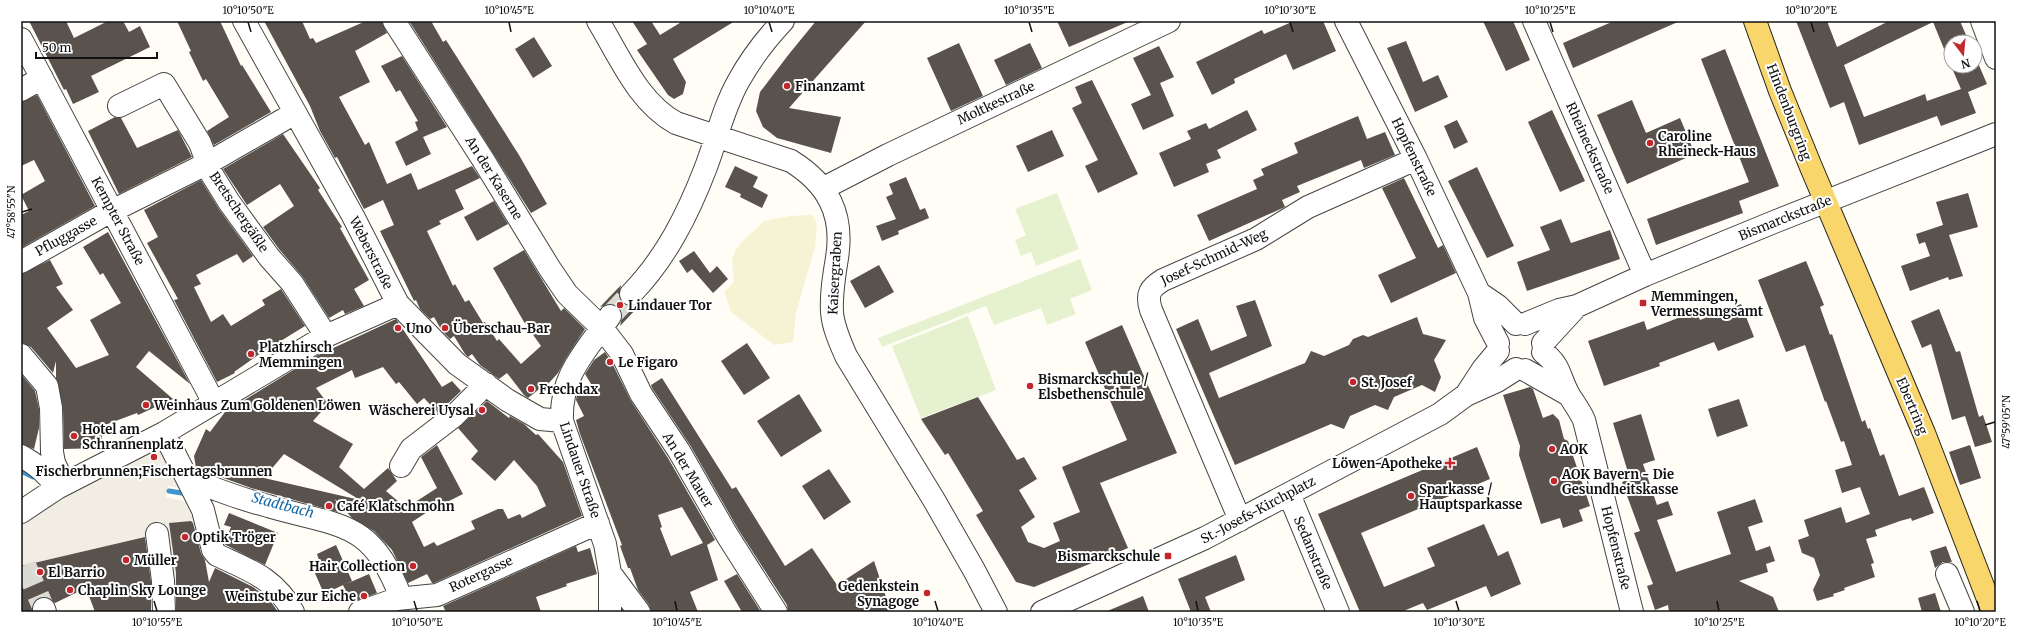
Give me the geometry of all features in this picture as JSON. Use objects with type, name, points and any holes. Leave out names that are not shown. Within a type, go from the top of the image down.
[{"type":"main road","name":"Hindenburgring","points":[[1755,21],[1780,91],[1826,201]]},
{"type":"main road","name":"Ebertring","points":[[1826,201],[1924,433],[1993,612]]},
{"type":"street","name":"Weberstraße","points":[[244,21],[353,216],[398,304],[457,364],[507,400],[540,419],[562,421]]},
{"type":"street","name":"An der Kaserne","points":[[394,21],[482,158],[550,269],[575,302],[606,322]]},
{"type":"street","name":"Kaisergraben","points":[[598,21],[637,85],[657,110],[676,123],[791,161],[808,171],[824,188],[833,205],[839,234],[831,301],[832,314],[839,340],[850,362],[967,557],[996,612]]},
{"type":"street","name":"Moltkestraße","points":[[824,188],[888,155],[1169,21]]},
{"type":"street","name":"Hopfenstraße","points":[[1346,21],[1416,159],[1479,293],[1485,318],[1498,347]]},
{"type":"street","name":"Rheineckstraße","points":[[1534,21],[1645,275]]},
{"type":"street","points":[[1982,21],[1996,58]]},
{"type":"street","points":[[631,294],[664,254],[677,232],[706,166],[722,114],[738,81],[780,22]]},
{"type":"street","name":"Kempter Straße","points":[[21,39],[112,211],[206,408]]},
{"type":"street","points":[[21,90],[42,78]]},
{"type":"street","name":"Bretschergäßle","points":[[120,106],[164,84],[200,143],[212,173],[230,202],[269,257],[292,283],[326,336]]},
{"type":"street","name":"Pfluggasse","points":[[21,262],[112,211],[208,163],[295,113]]},
{"type":"street","name":"Bismarckstraße","points":[[1498,347],[1502,334],[1508,328],[1559,310],[1577,306],[1645,275],[1996,134]]},
{"type":"street","name":"Josef-Schmid-Weg","points":[[1240,520],[1151,310],[1148,301],[1149,292],[1153,286],[1163,280],[1256,239],[1308,207],[1416,159]]},
{"type":"street","points":[[1479,293],[1521,324],[1534,328],[1540,334],[1543,347]]},
{"type":"street","points":[[27,502],[164,433],[326,336],[398,304]]},
{"type":"street","name":"Bismarckstraße","points":[[1521,370],[1533,366],[1540,360],[1543,347],[1577,306]]},
{"type":"street","name":"Lindauer Straße","points":[[606,322],[580,357],[566,382],[562,421],[604,544],[610,573],[610,612]]},
{"type":"street","name":"An der Mauer","points":[[606,322],[641,394],[679,451],[727,535],[776,612]]},
{"type":"street","points":[[1498,347],[1502,360],[1508,366],[1521,370]]},
{"type":"street","name":"St.-Josefs-Kirchplatz","points":[[1466,395],[1498,347]]},
{"type":"street","name":"Hopfenstraße","points":[[1543,347],[1555,361],[1569,395],[1578,406],[1584,420],[1632,612]]},
{"type":"street","points":[[21,355],[47,386],[50,408],[52,452],[60,486]]},
{"type":"street","name":"Hopfenstraße","points":[[1521,370],[1569,395]]},
{"type":"street","name":"St.-Josefs-Kirchplatz","points":[[1042,612],[1161,559],[1240,520],[1440,414],[1466,395],[1521,370]]},
{"type":"street","points":[[401,466],[411,449],[454,416],[486,384]]},
{"type":"street","points":[[164,433],[205,513],[213,550],[217,555],[249,569],[275,586],[293,612]]},
{"type":"street","points":[[21,456],[42,468],[60,486]]},
{"type":"street","points":[[193,490],[224,492],[269,507],[335,523],[359,534],[376,549],[388,566],[394,600]]},
{"type":"street","name":"Sedanstraße","points":[[1289,494],[1338,612]]},
{"type":"street","name":"Rotergasse","points":[[360,612],[394,600],[437,594],[598,523]]},
{"type":"street","points":[[158,534],[163,581],[164,612]]},
{"type":"street","points":[[610,573],[639,612]]},
{"type":"street","points":[[1947,574],[1963,612]]},
{"type":"shaded area","points":[[812,215],[817,226],[815,247],[796,313],[793,342],[774,345],[731,312],[724,292],[734,282],[732,260],[735,251],[741,243],[764,221],[790,216]]},
{"type":"shaded area","points":[[162,447],[185,489],[168,486],[166,497],[191,503],[199,528],[191,521],[169,523],[176,573],[178,612],[155,612],[146,537],[21,566],[21,524],[36,511],[151,450]]},
{"type":"green space","points":[[1057,193],[1079,249],[1036,266],[1031,252],[1021,256],[1015,240],[1026,235],[1015,209]]},
{"type":"green space","points":[[1080,259],[1092,290],[1070,299],[1076,314],[1047,325],[1041,308],[994,325],[986,306],[882,347],[878,338]]},
{"type":"green space","points":[[968,316],[996,390],[921,418],[892,346]]},
{"type":"building","points":[[29,21],[66,21],[74,38],[108,21],[123,21],[129,32],[140,26],[150,47],[91,76],[99,92],[73,104],[66,89],[64,90]]},
{"type":"building","points":[[177,21],[220,21],[241,66],[242,65],[271,112],[214,145],[207,131],[229,117],[206,79],[203,81],[189,52],[191,51]]},
{"type":"building","points":[[264,21],[302,21],[310,39],[313,38],[316,43],[366,21],[382,21],[387,33],[355,51],[370,82],[339,97],[365,145],[369,142],[387,184],[411,173],[418,190],[472,166],[480,178],[455,190],[464,209],[439,221],[441,224],[427,231],[453,286],[455,284],[465,302],[469,300],[483,323],[485,322],[497,341],[499,339],[521,364],[541,346],[524,322],[493,268],[524,250],[561,311],[564,308],[585,329],[558,373],[548,384],[547,383],[528,398],[507,373],[499,379],[480,365],[472,354],[468,357],[454,336],[450,339],[442,331],[434,317],[430,319],[420,309],[416,300],[414,301],[380,231],[394,225],[383,200],[364,209],[337,157],[335,158],[320,131],[310,106]]},
{"type":"building","points":[[409,21],[431,21],[443,42],[446,40],[519,155],[547,204],[531,213]]},
{"type":"building","points":[[632,21],[651,21],[660,35],[683,21],[735,21],[673,59],[686,82],[683,94],[674,99],[668,95],[637,50],[647,44]]},
{"type":"building","name":"Finanzamt","points":[[816,21],[866,21],[789,108],[841,117],[831,153],[777,138],[763,127],[756,111],[760,92]]},
{"type":"building","points":[[1057,21],[1130,21],[1069,47]]},
{"type":"building","points":[[1294,21],[1323,21],[1336,51],[1293,70],[1286,54],[1234,79],[1235,83],[1212,95],[1196,62],[1262,30],[1264,34]]},
{"type":"building","points":[[1483,21],[1513,21],[1530,60],[1506,71]]},
{"type":"building","points":[[1614,21],[1680,21],[1573,68],[1563,43]]},
{"type":"building","points":[[1796,21],[1827,21],[1837,47],[1889,21],[1960,21],[1966,34],[1943,34],[1943,46],[1933,22],[1844,65],[1864,117],[1925,94],[1927,101],[1961,89],[1954,74],[1983,74],[1987,84],[1968,92],[1976,113],[1941,126],[1937,116],[1859,145],[1844,102],[1830,108]]},
{"type":"building","points":[[534,37],[552,66],[533,78],[515,49]]},
{"type":"building","points":[[1406,41],[1423,82],[1438,75],[1448,97],[1415,112],[1387,48]]},
{"type":"building","points":[[959,43],[983,96],[951,111],[927,58]]},
{"type":"building","points":[[1030,43],[1042,68],[1006,85],[994,60]]},
{"type":"building","points":[[1159,46],[1174,77],[1160,83],[1174,116],[1143,130],[1131,104],[1151,95],[1133,58]]},
{"type":"building","points":[[1725,49],[1779,186],[1739,201],[1743,213],[1656,245],[1647,219],[1749,182],[1701,59]]},
{"type":"building","points":[[402,56],[447,127],[423,137],[431,154],[406,166],[395,142],[418,130],[415,122],[418,121],[400,90],[396,92],[381,66]]},
{"type":"building","points":[[1092,80],[1138,174],[1098,193],[1085,166],[1098,160],[1072,108],[1082,103],[1075,87]]},
{"type":"building","points":[[37,95],[95,206],[21,248],[21,215],[29,211],[21,195],[45,181],[34,160],[21,166],[21,102]]},
{"type":"building","name":"Caroline Rheineck-Haus","points":[[1632,100],[1646,133],[1680,118],[1695,154],[1627,184],[1597,115]]},
{"type":"building","points":[[1247,110],[1257,130],[1217,150],[1221,158],[1206,164],[1209,172],[1174,187],[1159,153],[1191,139],[1187,131],[1206,123],[1209,129]]},
{"type":"building","points":[[1552,110],[1585,181],[1560,192],[1528,122]]},
{"type":"building","points":[[1358,116],[1367,139],[1385,132],[1395,155],[1364,168],[1361,160],[1297,186],[1300,192],[1282,200],[1285,207],[1209,241],[1197,215],[1257,189],[1253,180],[1264,175],[1261,169],[1298,153],[1294,143]]},
{"type":"building","points":[[115,117],[121,118],[137,148],[178,130],[192,157],[119,194],[88,131]]},
{"type":"building","points":[[1457,120],[1468,142],[1454,149],[1444,126]]},
{"type":"building","points":[[1052,130],[1064,156],[1028,172],[1016,146]]},
{"type":"building","points":[[283,134],[320,188],[318,190],[342,227],[340,228],[369,280],[354,289],[364,306],[345,314],[343,310],[329,318],[302,276],[263,227],[294,206],[280,184],[247,205],[223,169]]},
{"type":"building","points":[[735,166],[758,177],[753,187],[768,195],[762,208],[740,197],[741,194],[725,187]]},
{"type":"building","points":[[1477,167],[1514,246],[1487,258],[1448,181]]},
{"type":"building","points":[[906,177],[920,210],[925,208],[929,218],[898,231],[899,234],[882,241],[876,226],[896,219],[886,197],[893,194],[889,184]]},
{"type":"building","points":[[1404,178],[1438,248],[1443,245],[1456,273],[1391,303],[1378,275],[1416,258],[1382,188]]},
{"type":"building","points":[[201,180],[219,209],[253,256],[243,263],[237,254],[196,275],[201,284],[194,287],[211,322],[223,314],[231,326],[265,305],[262,300],[281,289],[305,326],[258,355],[234,372],[235,373],[217,382],[174,300],[178,299],[147,243],[158,237],[144,210]]},
{"type":"building","points":[[1968,193],[1978,227],[1949,235],[1963,276],[1949,280],[1948,277],[1910,291],[1901,266],[1930,256],[1925,242],[1919,244],[1916,234],[1943,225],[1936,202]]},
{"type":"building","points":[[494,201],[508,224],[477,241],[464,217]]},
{"type":"building","points":[[1561,219],[1571,243],[1610,230],[1620,259],[1527,291],[1517,262],[1550,250],[1540,227]]},
{"type":"building","points":[[108,232],[190,384],[149,351],[136,367],[173,399],[138,415],[137,413],[102,426],[102,448],[64,449],[63,408],[56,378],[56,361],[53,373],[31,347],[21,343],[21,274],[50,260],[63,284],[56,287],[73,310],[47,328],[76,368],[109,355],[90,320],[121,303],[103,273],[100,275],[83,247]]},
{"type":"building","points":[[694,251],[710,273],[717,266],[728,279],[713,293],[692,269],[687,273],[679,261]]},
{"type":"building","points":[[1806,261],[1824,305],[1820,307],[1830,335],[1832,334],[1862,422],[1865,420],[1868,429],[1870,428],[1880,456],[1884,454],[1899,496],[1924,487],[1934,513],[1912,521],[1911,518],[1900,521],[1875,530],[1877,536],[1866,539],[1874,563],[1871,564],[1875,577],[1844,588],[1845,590],[1833,594],[1834,596],[1817,601],[1813,590],[1820,575],[1814,558],[1802,553],[1798,540],[1809,536],[1804,520],[1841,507],[1846,523],[1870,514],[1860,487],[1842,493],[1835,470],[1852,465],[1844,441],[1841,442],[1805,345],[1786,352],[1758,280]]},
{"type":"building","points":[[879,265],[894,292],[865,308],[850,281]]},
{"type":"building","points":[[621,285],[619,297],[622,303],[629,306],[641,304],[620,326],[622,317],[621,310],[617,306],[611,304],[600,307]]},
{"type":"building","name":"St. Josef","points":[[1255,300],[1272,346],[1209,373],[1219,398],[1305,363],[1311,351],[1324,356],[1349,345],[1353,339],[1363,335],[1368,337],[1417,317],[1423,334],[1446,340],[1434,360],[1441,377],[1435,392],[1422,385],[1394,397],[1388,410],[1375,405],[1350,416],[1344,429],[1331,424],[1235,465],[1176,329],[1198,319],[1211,351],[1247,336],[1236,306]]},
{"type":"building","points":[[1741,304],[1754,337],[1718,351],[1714,342],[1659,363],[1660,366],[1604,386],[1588,341],[1644,321],[1647,330],[1696,311],[1700,320]]},
{"type":"building","points":[[1939,309],[1956,352],[1960,351],[1979,417],[1983,415],[1992,442],[1975,447],[1965,416],[1952,420],[1931,344],[1922,348],[1911,321]]},
{"type":"building","points":[[396,319],[442,387],[452,381],[461,391],[438,413],[424,398],[417,404],[399,382],[396,384],[383,367],[355,378],[352,370],[316,388],[328,404],[313,421],[353,444],[339,467],[364,489],[388,468],[397,481],[386,491],[406,508],[437,488],[421,457],[437,445],[463,494],[445,503],[444,501],[412,522],[424,547],[434,542],[437,546],[475,529],[471,521],[498,509],[503,509],[508,519],[520,514],[522,518],[546,506],[537,486],[514,460],[495,481],[471,459],[478,451],[458,428],[487,401],[509,418],[510,416],[524,424],[536,435],[538,434],[563,462],[582,516],[434,583],[432,583],[427,574],[408,583],[392,550],[374,531],[352,518],[335,499],[341,513],[251,488],[196,468],[194,456],[206,429],[210,432],[225,412],[316,356]],"holes":[[[284,454],[360,500],[264,478]]]},
{"type":"building","points":[[1122,325],[1177,453],[1100,483],[1128,548],[1034,587],[1016,582],[976,515],[983,511],[948,453],[945,455],[921,419],[978,397],[1017,460],[1024,457],[1037,479],[1019,490],[1035,517],[1021,527],[1028,542],[1044,548],[1060,541],[1053,523],[1080,512],[1062,467],[1127,440],[1085,342]]},
{"type":"building","points":[[747,343],[770,378],[744,395],[721,361]]},
{"type":"building","points":[[605,352],[631,401],[668,458],[715,540],[707,545],[718,580],[690,592],[698,612],[651,612],[649,605],[638,590],[630,568],[628,568],[620,546],[622,545],[576,420],[584,416],[576,400],[577,394],[591,384],[585,374],[594,360]],"holes":[[[682,507],[703,543],[671,556],[660,528],[662,527],[658,515]]]},
{"type":"building","points":[[21,374],[35,391],[39,409],[39,428],[34,449],[21,444]]},
{"type":"building","points":[[662,378],[732,489],[736,487],[785,566],[812,548],[837,585],[874,561],[891,612],[788,612],[787,605],[738,529],[690,445],[652,388],[651,385]]},
{"type":"building","name":"AOK Bayern - Die Gesundheitskasse","points":[[1530,387],[1533,389],[1543,418],[1553,414],[1559,420],[1564,439],[1568,441],[1590,506],[1579,510],[1583,521],[1563,528],[1560,518],[1541,524],[1519,455],[1520,446],[1503,395]]},
{"type":"building","points":[[799,394],[822,431],[781,457],[757,421]]},
{"type":"building","points":[[1739,399],[1748,426],[1717,437],[1708,409]]},
{"type":"building","points":[[1641,414],[1655,460],[1643,464],[1657,505],[1668,501],[1673,515],[1657,520],[1676,572],[1731,554],[1717,512],[1755,499],[1763,522],[1748,527],[1756,551],[1770,546],[1775,561],[1766,564],[1768,572],[1739,581],[1773,597],[1779,612],[1669,612],[1668,605],[1655,610],[1647,586],[1653,584],[1634,533],[1640,531],[1622,482],[1630,479],[1613,423]]},
{"type":"building","points":[[1970,445],[1981,478],[1960,485],[1949,452]]},
{"type":"building","points":[[1477,447],[1490,479],[1361,533],[1384,587],[1435,566],[1427,548],[1484,524],[1498,556],[1508,551],[1521,584],[1491,597],[1486,586],[1427,610],[1423,603],[1401,612],[1360,612],[1318,514]]},
{"type":"building","points":[[829,469],[851,502],[824,520],[802,486]]},
{"type":"building","points":[[229,513],[278,533],[265,565],[224,544],[231,527],[224,525]]},
{"type":"building","points":[[191,521],[193,523],[201,553],[205,560],[209,582],[215,568],[253,587],[269,599],[278,612],[176,612],[176,573],[169,523]]},
{"type":"building","points":[[145,537],[151,582],[151,612],[95,612],[86,588],[55,603],[47,597],[40,597],[34,601],[32,612],[21,612],[21,566]]},
{"type":"building","points":[[336,545],[352,581],[346,584],[369,574],[377,593],[351,603],[343,585],[324,594],[311,564],[319,560],[317,554]]},
{"type":"building","points":[[576,546],[578,552],[590,548],[597,574],[566,584],[567,586],[536,597],[541,612],[446,612],[443,606]]},
{"type":"building","points":[[1946,546],[1952,562],[1943,562],[1935,568],[1930,551]]},
{"type":"building","points":[[1236,555],[1245,580],[1205,597],[1211,612],[1191,612],[1178,579]]},
{"type":"building","points":[[737,574],[761,612],[742,612],[724,581]]},
{"type":"building","points":[[1935,593],[1941,612],[1922,612],[1918,598]]},
{"type":"building","points":[[1143,596],[1149,612],[1105,612]]},
{"type":"waterway","name":"Stadtbach","points":[[21,471],[33,477]]},
{"type":"waterway","name":"Stadtbach","points":[[169,491],[188,494]]},
{"type":"tunnel","points":[[610,316],[631,294]]},
{"type":"tunnel","points":[[25,565],[44,609]]},
{"type":"place","name":"Finanzamt","points":[[787,86]]},
{"type":"place","name":"Caroline Rheineck-Haus","points":[[1650,143]]},
{"type":"place","name":"Memmingen, Vermessungsamt","points":[[1643,303]]},
{"type":"place","name":"Lindauer Tor","points":[[620,305]]},
{"type":"place","name":"Uno","points":[[398,328]]},
{"type":"place","name":"Überschau-Bar","points":[[445,328]]},
{"type":"place","name":"Platzhirsch Memmingen","points":[[251,354]]},
{"type":"place","name":"Le Figaro","points":[[610,362]]},
{"type":"place","name":"St. Josef","points":[[1353,382]]},
{"type":"place","name":"Bismarckschule / Elsbethenschule","points":[[1030,386]]},
{"type":"place","name":"Frechdax","points":[[531,389]]},
{"type":"place","name":"Weinhaus Zum Goldenen Löwen","points":[[146,405]]},
{"type":"place","name":"Wäscherei Uysal","points":[[482,410]]},
{"type":"place","name":"Hotel am Schrannenplatz","points":[[74,436]]},
{"type":"place","name":"AOK","points":[[1552,449]]},
{"type":"place","name":"Fischerbrunnen;Fischertagsbrunnen","points":[[154,457]]},
{"type":"place","name":"Löwen-Apotheke","points":[[1450,463]]},
{"type":"place","name":"AOK Bayern - Die Gesundheitskasse","points":[[1554,481]]},
{"type":"place","name":"Sparkasse / Hauptsparkasse","points":[[1411,496]]},
{"type":"place","name":"Café Klatschmohn","points":[[329,506]]},
{"type":"place","name":"Optik Tröger","points":[[185,537]]},
{"type":"place","name":"Bismarckschule","points":[[1168,556]]},
{"type":"place","name":"Müller","points":[[126,560]]},
{"type":"place","name":"Hair Collection","points":[[413,566]]},
{"type":"place","name":"El Barrio","points":[[40,572]]},
{"type":"place","name":"Chaplin Sky Lounge","points":[[70,590]]},
{"type":"place","name":"Gedenkstein Synagoge","points":[[927,593]]},
{"type":"place","name":"Weinstube zur Eiche","points":[[364,596]]}]
